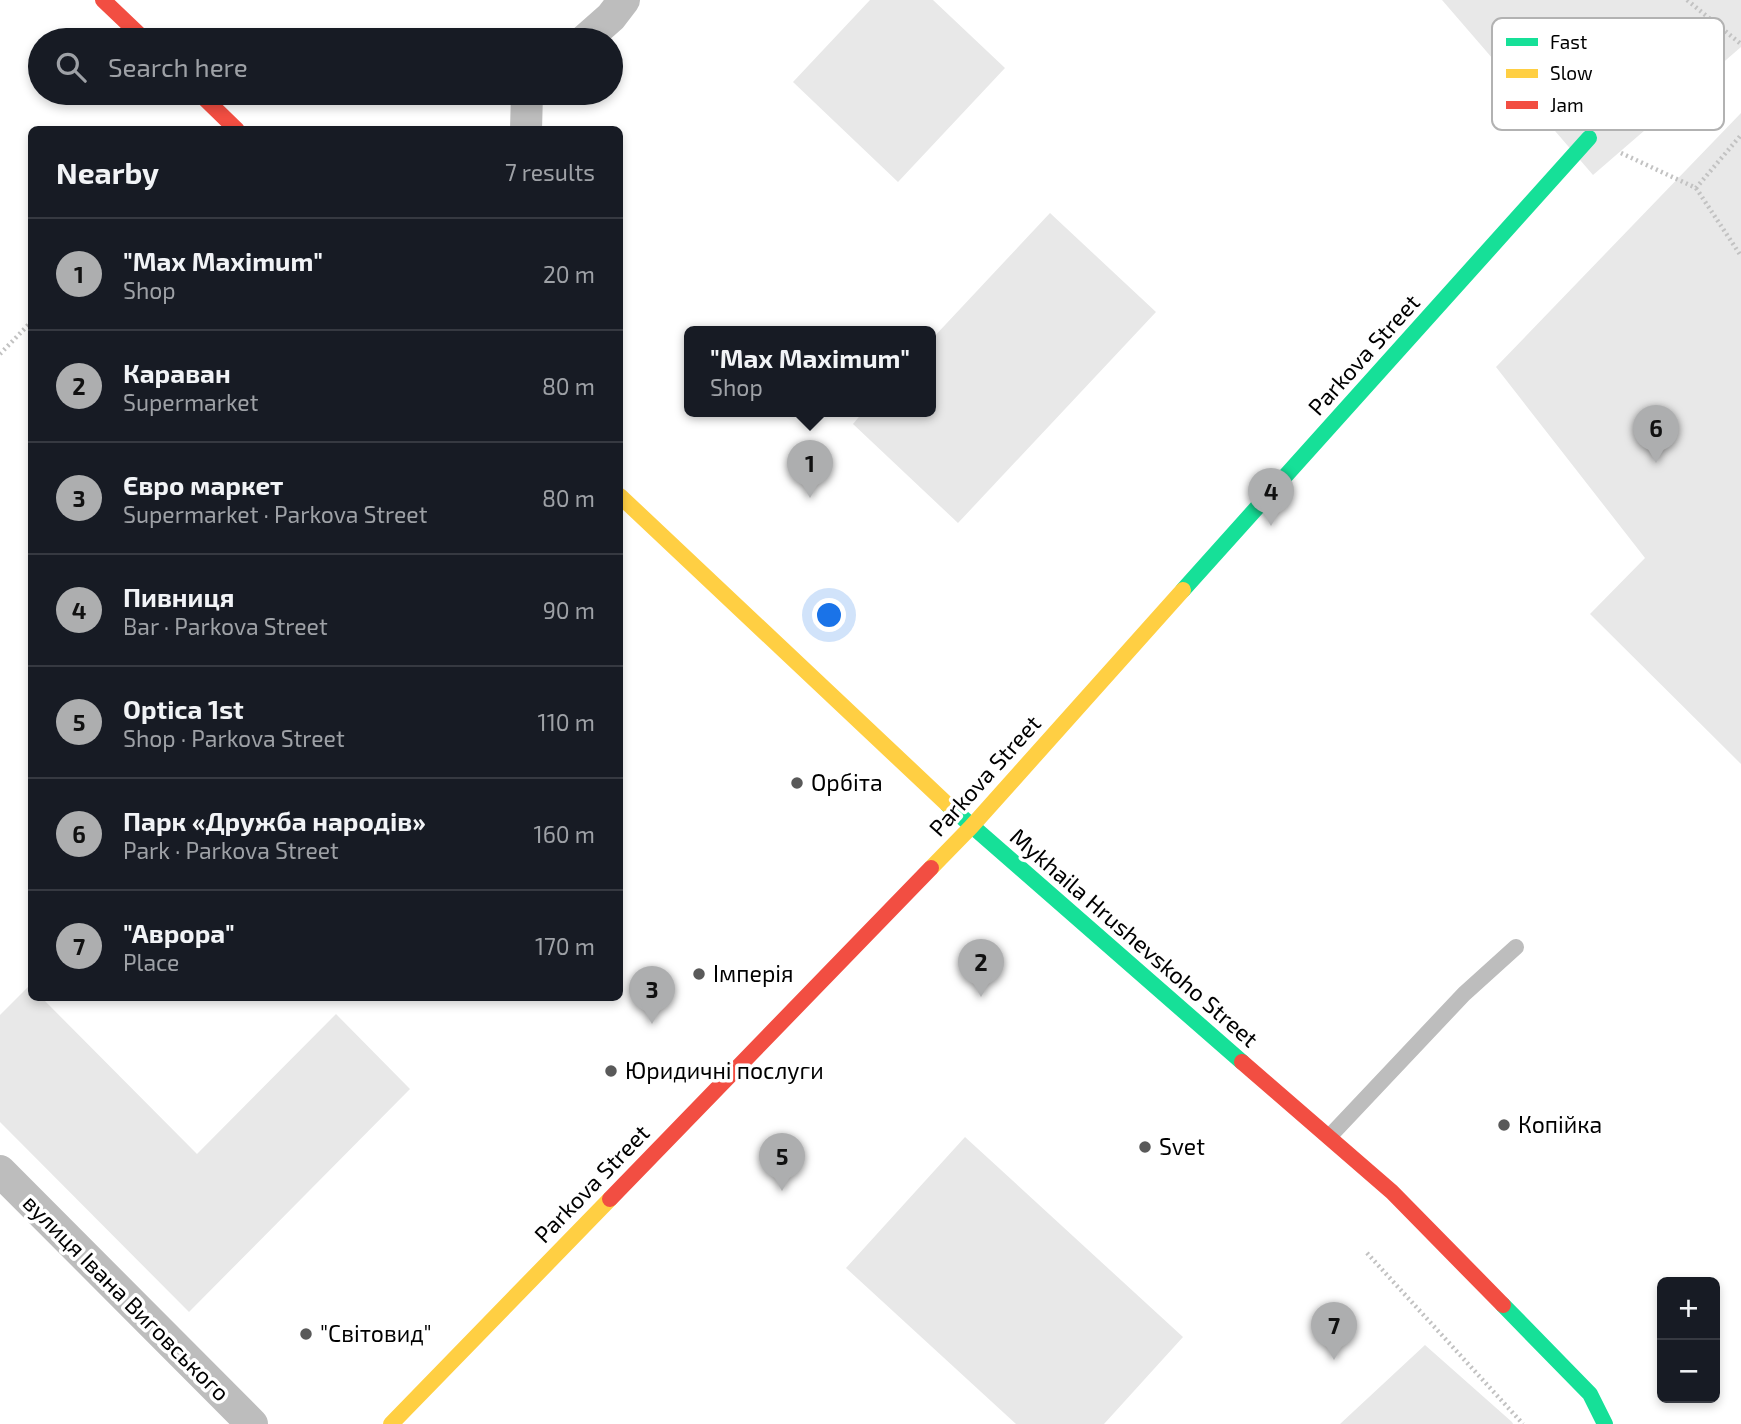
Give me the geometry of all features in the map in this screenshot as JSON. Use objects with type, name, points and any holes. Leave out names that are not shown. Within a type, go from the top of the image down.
[{"type":"street","points":[[103,0],[132,28]]},
{"type":"street","points":[[599,28],[624,0]]},
{"type":"street","points":[[211,105],[233,126]]},
{"type":"street","points":[[526,126],[527,105]]},
{"type":"street","name":"Parkova Street","points":[[391,1424],[971,827],[1589,138]]},
{"type":"street","name":"Mykhaila Hrushevskoho Street","points":[[623,499],[971,827],[1392,1192],[1590,1394],[1605,1424]]},
{"type":"street","name":"вулиця Івана Виговського","points":[[0,1171],[252,1424]]},
{"type":"lane","points":[[1329,1137],[1464,994],[1516,947]]},
{"type":"path","points":[[1687,0],[1709,18]]},
{"type":"path","points":[[1724,30],[1741,44]]},
{"type":"path","points":[[1696,188],[1741,135]]},
{"type":"path","points":[[1589,138],[1696,188],[1741,256]]},
{"type":"path","points":[[0,354],[28,325]]},
{"type":"path","points":[[1367,1253],[1523,1424]]},
{"type":"shaded area","points":[[870,0],[933,0],[1005,68],[898,182],[793,82]]},
{"type":"shaded area","points":[[1442,0],[1741,0],[1741,47],[1724,62],[1724,18],[1492,18],[1492,58]]},
{"type":"shaded area","points":[[1741,113],[1741,764],[1590,614],[1645,558],[1496,367]]},
{"type":"shaded area","points":[[1554,130],[1645,130],[1593,175]]},
{"type":"shaded area","points":[[1050,213],[1156,312],[958,523],[853,424],[859,417],[936,417],[936,335]]},
{"type":"shaded area","points":[[28,987],[28,1001],[45,1001],[197,1154],[336,1014],[410,1089],[189,1312],[0,1122],[0,1015]]},
{"type":"shaded area","points":[[965,1137],[1183,1337],[1104,1424],[1016,1424],[846,1268]]},
{"type":"shaded area","points":[[1425,1345],[1512,1422],[1513,1424],[1340,1424]]},
{"type":"traffic: fast","points":[[1183,590],[1589,138]]},
{"type":"traffic: fast","points":[[948,805],[1242,1062]]},
{"type":"traffic: fast","points":[[1503,1305],[1590,1394],[1605,1424]]},
{"type":"traffic: slow","points":[[623,499],[948,805]]},
{"type":"traffic: slow","points":[[931,868],[971,827],[1183,590]]},
{"type":"traffic: slow","points":[[391,1424],[610,1199]]},
{"type":"traffic: jam","points":[[103,0],[132,28]]},
{"type":"traffic: jam","points":[[211,105],[233,126]]},
{"type":"traffic: jam","points":[[610,1199],[931,868]]},
{"type":"traffic: jam","points":[[1242,1062],[1392,1192],[1503,1305]]},
{"type":"place","name":"Парк «Дружба народів»","points":[[1656,463]]},
{"type":"place","name":"\"Max Maximum\"","points":[[810,498]]},
{"type":"place","name":"Пивниця","points":[[1271,526]]},
{"type":"place","name":"Орбіта","points":[[797,783]]},
{"type":"place","name":"Імперія","points":[[699,974]]},
{"type":"place","name":"Караван","points":[[981,997]]},
{"type":"place","name":"Євро маркет","points":[[652,1024]]},
{"type":"place","name":"Юридичні послуги","points":[[611,1071]]},
{"type":"place","name":"Копійка","points":[[1504,1125]]},
{"type":"place","name":"Svet","points":[[1145,1147]]},
{"type":"place","name":"Optica 1st","points":[[782,1191]]},
{"type":"place","name":"\"Світовид\"","points":[[306,1334]]},
{"type":"place","name":"\"Аврора\"","points":[[1334,1360]]}]
